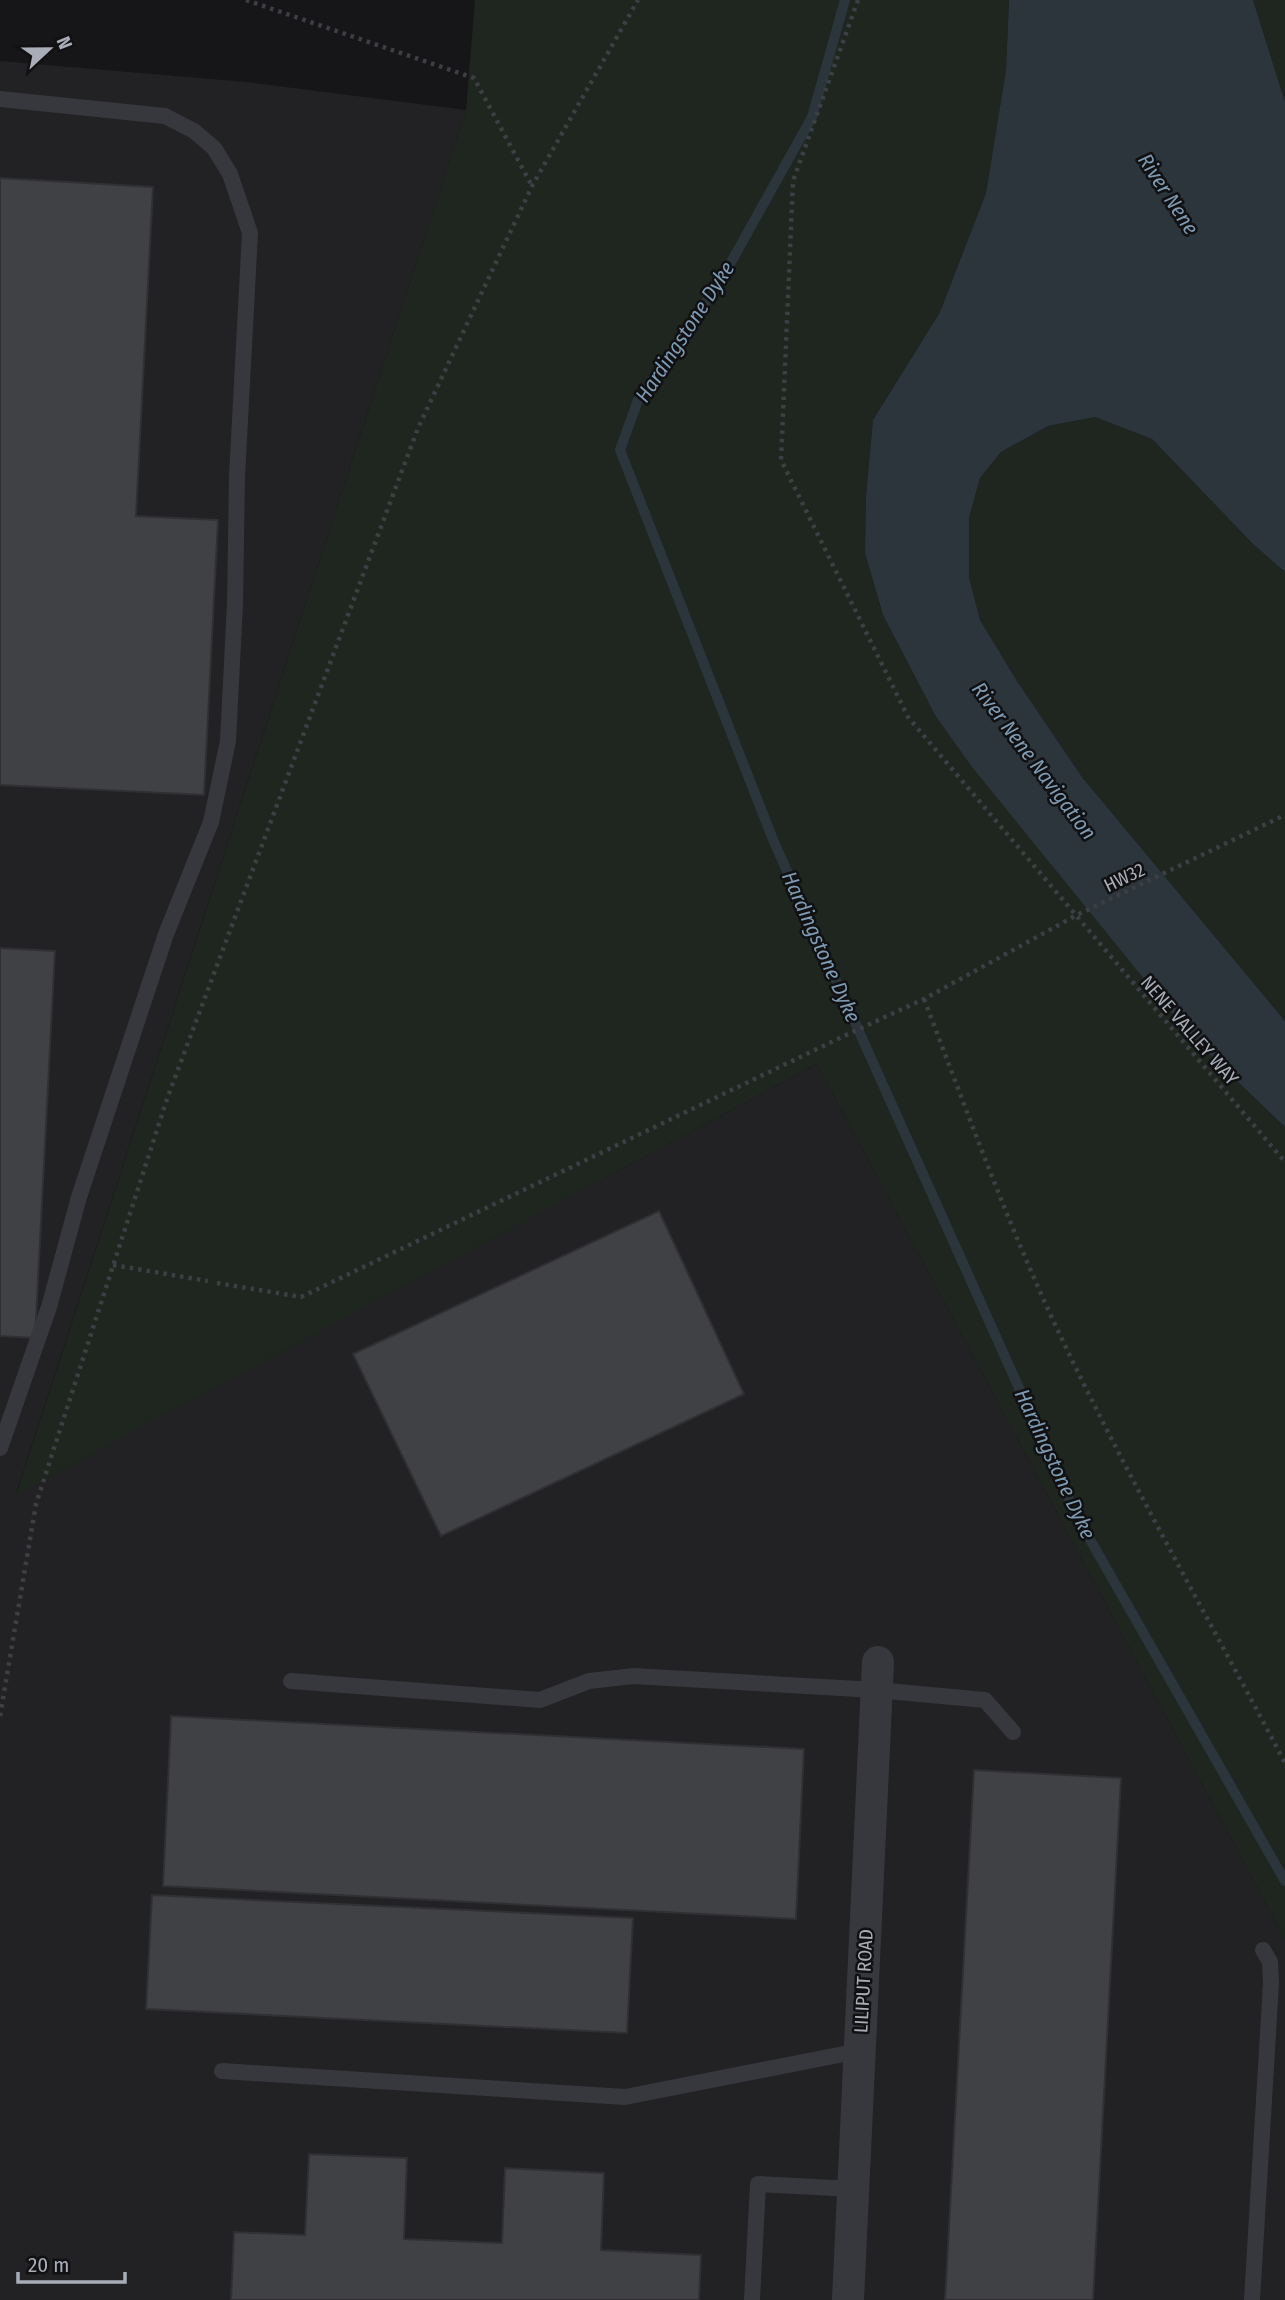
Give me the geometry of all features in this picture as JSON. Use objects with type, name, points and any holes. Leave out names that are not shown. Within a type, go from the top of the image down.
[{"type":"street","name":"LILIPUT ROAD","points":[[848,2300],[877,1676]]},
{"type":"lane","points":[[0,99],[165,116],[194,131],[214,148],[230,174],[250,233],[237,476],[235,604],[228,741],[211,822],[166,934],[79,1197],[49,1307],[0,1448]]},
{"type":"lane","points":[[291,1681],[540,1700],[589,1681],[634,1676],[877,1676],[985,1700],[1013,1732]]},
{"type":"lane","points":[[1252,2300],[1271,1983],[1270,1962],[1263,1950]]},
{"type":"lane","points":[[222,2071],[625,2097],[859,2051]]},
{"type":"lane","points":[[752,2300],[758,2184],[853,2189]]},
{"type":"path","points":[[246,0],[474,78],[532,186]]},
{"type":"path","points":[[0,1716],[36,1504],[167,1099],[418,428],[532,186],[638,0]]},
{"type":"path","name":"NENE VALLEY WAY","points":[[858,0],[793,181],[780,460],[908,717],[1285,1162]]},
{"type":"path","name":"HW32","points":[[217,1283],[301,1297],[924,999],[1074,916],[1285,815]]},
{"type":"path","points":[[924,999],[1052,1317],[1105,1423],[1285,1763]]},
{"type":"path","points":[[113,1265],[208,1281]]},
{"type":"shaded area","points":[[475,0],[1009,0],[1006,70],[986,193],[940,312],[873,420],[866,495],[865,553],[883,615],[935,715],[1193,1039],[1285,1127],[1285,1939],[817,1064],[16,1495],[466,110]]},
{"type":"shaded area","points":[[1253,0],[1285,0],[1285,102]]},
{"type":"shaded area","points":[[0,61],[246,82],[466,110],[16,1494],[817,1064],[1285,1939],[1285,2300],[0,2300]]},
{"type":"shaded area","points":[[1095,417],[1152,439],[1253,544],[1285,572],[1285,1021],[1082,777],[1017,681],[980,620],[969,577],[969,518],[980,478],[1001,452],[1048,426]]},
{"type":"water","points":[[1009,0],[1253,0],[1285,102],[1285,572],[1253,544],[1152,439],[1095,417],[1048,426],[1001,452],[980,478],[969,518],[969,577],[980,620],[1017,681],[1082,777],[1285,1021],[1285,1127],[1193,1039],[972,767],[935,715],[883,615],[865,553],[866,495],[873,420],[940,312],[986,193],[1006,70]]},
{"type":"building","points":[[0,178],[153,187],[136,516],[218,520],[204,795],[0,785]]},
{"type":"building","points":[[0,948],[55,951],[35,1338],[0,1336]]},
{"type":"building","points":[[659,1211],[744,1394],[441,1536],[353,1354]]},
{"type":"building","points":[[171,1716],[804,1749],[796,1919],[163,1886]]},
{"type":"building","points":[[974,1770],[1121,1778],[1093,2300],[945,2300]]},
{"type":"building","points":[[152,1895],[633,1918],[627,2033],[146,2009]]},
{"type":"building","points":[[309,2154],[407,2158],[404,2239],[502,2243],[505,2168],[604,2173],[601,2250],[701,2255],[699,2300],[231,2300],[234,2232],[305,2235]]},
{"type":"waterway","name":"Hardingstone Dyke","points":[[845,0],[812,117],[720,282],[638,400],[620,450],[774,842],[1076,1515],[1285,1881]]},
{"type":"water label","name":"River Nene","points":[[1168,194]]},
{"type":"water label","name":"River Nene Navigation","points":[[1034,761]]}]
